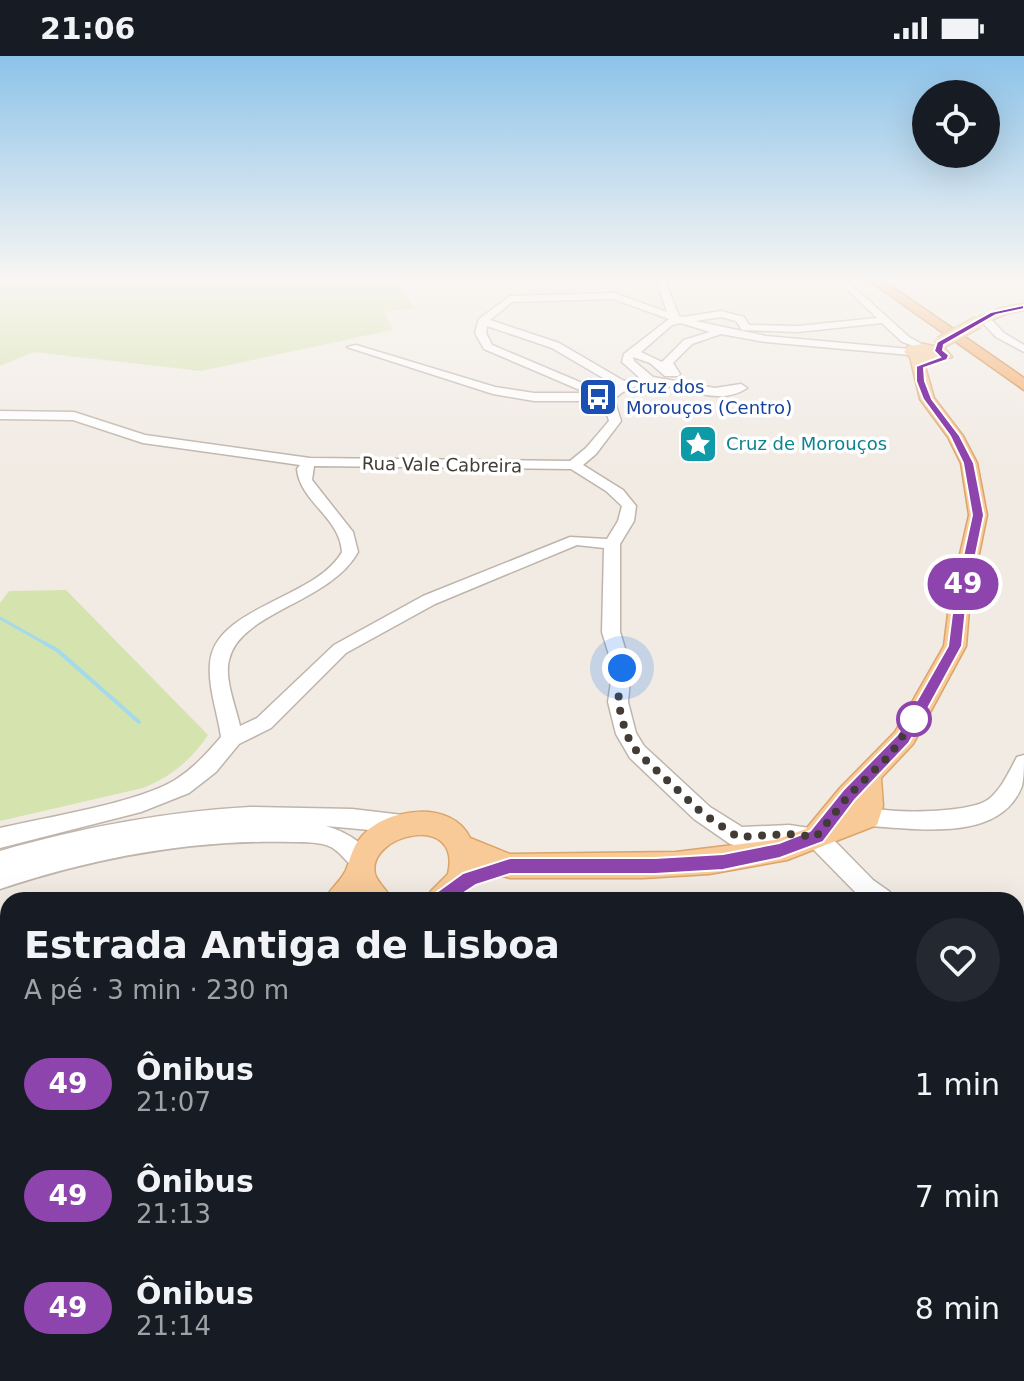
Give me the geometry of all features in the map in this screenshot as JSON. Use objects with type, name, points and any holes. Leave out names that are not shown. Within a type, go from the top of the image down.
[{"type":"highway","points":[[966,341],[1024,395]]},
{"type":"highway","points":[[967,341],[1024,385]]},
{"type":"highway","points":[[968,341],[1024,376]]},
{"type":"highway","points":[[970,341],[1024,367]]},
{"type":"main road","points":[[816,837],[904,738],[955,646],[960,598],[978,515],[969,463],[955,436],[927,399],[920,381],[922,351],[941,341]]},
{"type":"main road","points":[[344,892],[377,837],[403,824],[418,822],[444,829],[461,847],[489,861],[510,866],[655,866],[723,862],[780,851],[816,837],[842,822],[867,817],[862,786]]},
{"type":"main road","points":[[450,892],[465,866],[461,847]]},
{"type":"main road","points":[[451,892],[510,866]]},
{"type":"main road","points":[[361,867],[365,886],[370,892]]},
{"type":"street","points":[[482,341],[488,347],[608,400],[615,421],[591,451],[570,465]]},
{"type":"street","points":[[541,341],[582,357],[621,384]]},
{"type":"street","points":[[649,379],[628,362],[632,353],[650,341]]},
{"type":"street","points":[[632,353],[654,361],[669,374],[674,374],[667,363],[692,341]]},
{"type":"street","points":[[790,341],[922,351]]},
{"type":"street","points":[[910,341],[922,351]]},
{"type":"street","points":[[352,347],[493,390],[534,397],[585,396],[608,400]]},
{"type":"street","points":[[608,400],[621,384],[649,379],[718,393],[741,388]]},
{"type":"street","name":"Rua Vale Cabreira","points":[[0,415],[74,416],[143,439],[310,462],[570,465]]},
{"type":"street","points":[[559,452],[570,465],[593,480],[619,491],[629,506],[626,521],[612,544],[611,632],[622,668],[618,702],[626,734],[637,752],[702,813],[738,837],[789,834],[816,837],[871,892]]},
{"type":"street","points":[[232,739],[225,692],[217,666],[227,642],[250,620],[338,572],[349,556],[350,540],[305,480],[304,469],[310,462]]},
{"type":"street","points":[[0,838],[141,803],[181,787],[209,766],[232,739],[264,723],[340,649],[429,600],[575,540],[612,544]]},
{"type":"street","points":[[867,817],[938,820],[972,817],[995,807],[1008,793],[1024,763]]},
{"type":"street","points":[[862,786],[904,818]]},
{"type":"street","points":[[0,861],[104,833],[182,820],[263,815],[346,816],[403,824]]},
{"type":"street","points":[[0,879],[102,851],[180,837],[257,832],[327,836],[343,842],[361,867]]},
{"type":"green space","points":[[0,341],[342,341],[201,371],[34,352],[0,366]]},
{"type":"green space","points":[[66,590],[208,735],[180,766],[143,788],[0,821],[0,603],[9,591]]},
{"type":"waterway","points":[[0,618],[48,645]]},
{"type":"waterway","points":[[44,643],[57,650],[139,722]]},
{"type":"bus line","name":"49","points":[[451,892],[470,879],[510,866],[655,866],[723,862],[780,851],[816,837],[849,795],[890,755],[904,738],[955,646],[960,598],[978,515],[969,463],[955,436],[927,399],[920,381],[920,366],[945,357],[939,351],[940,343],[944,341]]},
{"type":"place","name":"Cruz dos Morouços (Centro)","points":[[598,397]]},
{"type":"place","name":"Cruz de Morouços","points":[[698,444]]},
{"type":"route","points":[[622,668],[618,702],[621,719],[637,752],[702,813],[738,837],[789,834],[816,837],[849,795],[890,755],[914,719]]}]
